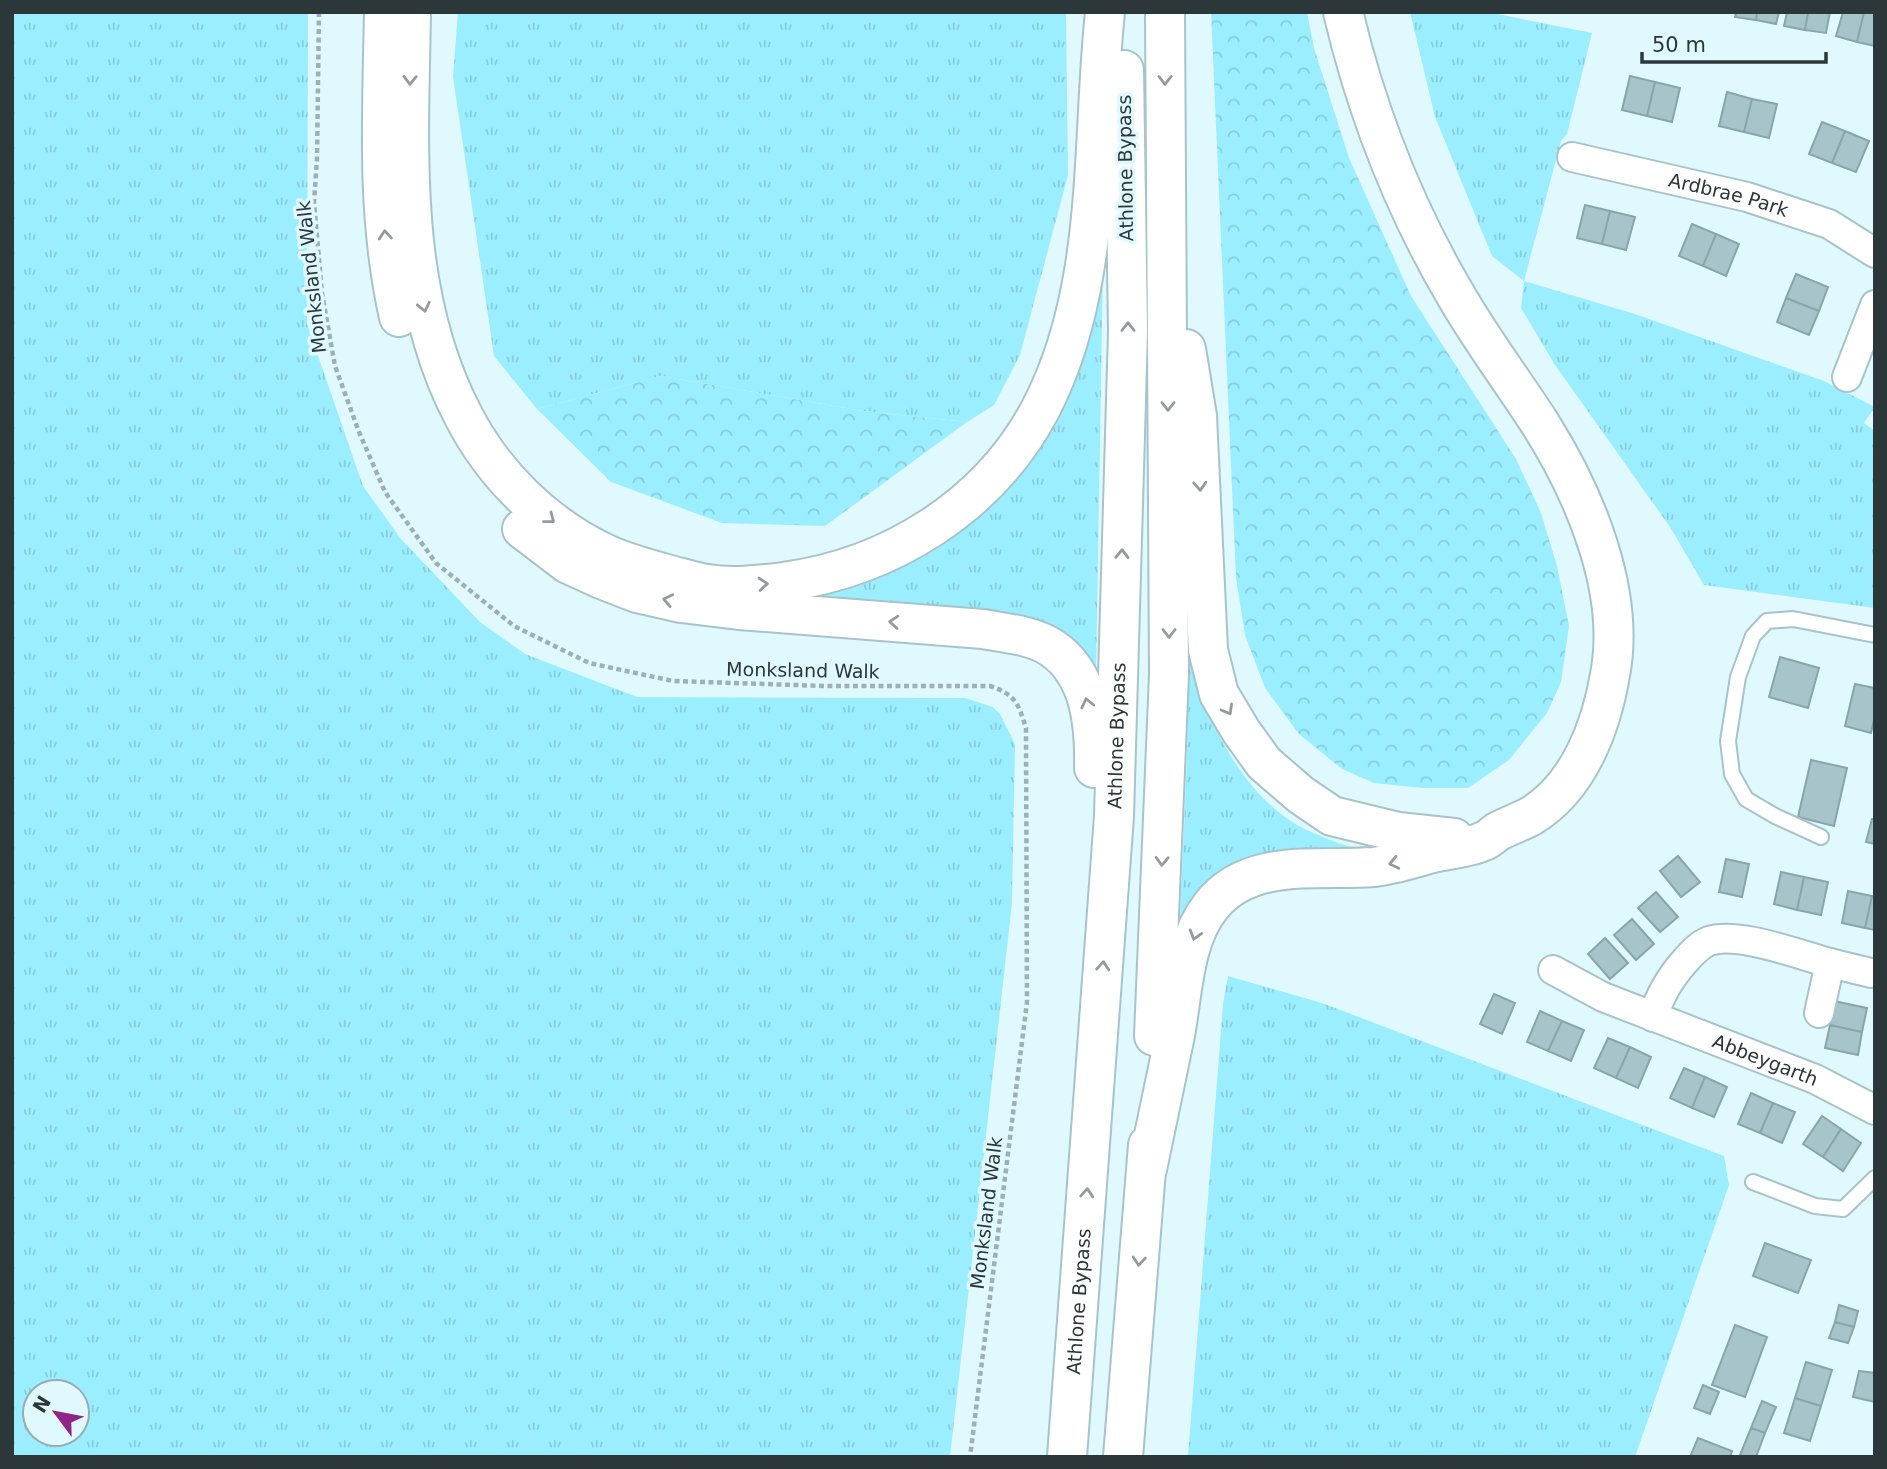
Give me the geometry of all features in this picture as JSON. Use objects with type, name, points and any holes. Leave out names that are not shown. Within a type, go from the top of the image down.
[{"type":"highway","points":[[384,12],[381,182],[386,245],[399,316],[421,387],[444,433],[472,477],[516,524],[568,564],[637,593],[681,603],[739,610],[984,629],[1022,636],[1052,648],[1068,664],[1085,692],[1094,733],[1093,833],[1106,916]]},
{"type":"highway","points":[[411,12],[409,152],[418,279],[428,329],[444,375],[465,420],[519,494],[558,525],[605,554],[707,584],[756,586],[817,578],[910,543],[960,509],[1009,457],[1040,410],[1063,356],[1079,295],[1088,235],[1105,12]]},
{"type":"highway","name":"Athlone Bypass","points":[[1067,1457],[1114,816],[1128,331],[1122,12]]},
{"type":"highway","name":"Athlone Bypass","points":[[1123,1457],[1147,1169],[1169,674],[1165,12]]},
{"type":"highway","points":[[1147,1169],[1176,1032],[1186,968],[1198,926],[1212,903],[1234,885],[1280,869],[1378,867],[1484,841],[1532,815],[1549,802],[1572,775],[1593,740],[1606,696],[1615,650],[1613,610],[1602,559],[1579,497],[1543,429],[1458,299],[1411,209],[1365,95],[1343,12]]},
{"type":"highway","points":[[1166,224],[1197,416],[1208,650],[1219,694],[1241,732],[1264,763],[1301,796],[1332,816],[1398,832],[1484,841]]},
{"type":"street","name":"Ardbrae Park","points":[[1572,157],[1747,197],[1829,224],[1875,253]]},
{"type":"street","points":[[1847,377],[1875,305]]},
{"type":"street","points":[[1653,1017],[1667,982],[1699,947],[1722,938],[1740,939],[1871,973]]},
{"type":"street","points":[[1819,1013],[1830,963]]},
{"type":"street","name":"Abbeygarth","points":[[1553,970],[1603,997],[1815,1079],[1875,1110]]},
{"type":"lane","points":[[1821,837],[1775,817],[1746,799],[1732,774],[1728,741],[1738,677],[1752,636],[1767,621],[1793,619],[1875,635]]},
{"type":"lane","points":[[1753,1182],[1815,1206],[1843,1209],[1875,1178]]},
{"type":"path","name":"Monksland Walk","points":[[319,12],[314,202],[323,293],[335,366],[359,432],[386,492],[436,563],[514,626],[589,663],[673,681],[826,686],[990,687],[1006,692],[1018,704],[1026,728],[1027,1002],[970,1457]]},
{"type":"green space","points":[[12,12],[308,12],[307,324],[363,486],[401,539],[480,622],[525,654],[637,697],[965,698],[993,707],[1000,714],[1015,744],[1012,903],[950,1457],[12,1457]]},
{"type":"green space","points":[[458,12],[1066,12],[1068,175],[1020,355],[994,405],[967,422],[863,411],[661,376],[537,409],[494,356],[453,77]]},
{"type":"green space","points":[[1211,12],[1307,12],[1314,48],[1349,158],[1411,296],[1516,459],[1541,513],[1557,566],[1569,626],[1561,682],[1547,713],[1509,760],[1468,788],[1423,788],[1374,783],[1342,769],[1299,734],[1265,688],[1245,635],[1236,578]]},
{"type":"green space","points":[[1410,12],[1487,12],[1592,33],[1567,134],[1561,141],[1524,281],[1492,256],[1435,117]]},
{"type":"green space","points":[[1103,262],[1096,679],[1078,661],[761,603],[888,573],[932,550],[965,527],[996,498]]},
{"type":"green space","points":[[1524,281],[1635,314],[1824,381],[1875,407],[1864,423],[1875,431],[1875,608],[1704,585],[1670,527],[1555,365],[1521,308]]},
{"type":"green space","points":[[661,376],[863,411],[967,422],[825,526],[722,523],[611,482],[537,409]]},
{"type":"green space","points":[[1189,658],[1216,730],[1243,774],[1259,794],[1299,826],[1365,852],[1281,851],[1254,856],[1217,876],[1180,922],[1187,757]]},
{"type":"green space","points":[[1228,976],[1322,1003],[1724,1156],[1729,1185],[1635,1457],[1188,1457],[1223,1004]]},
{"type":"building","points":[[1736,12],[1757,12],[1756,20],[1735,17]]},
{"type":"building","points":[[1757,12],[1779,12],[1776,24],[1756,20]]},
{"type":"building","points":[[1787,12],[1808,12],[1805,30],[1784,26]]},
{"type":"building","points":[[1808,12],[1830,12],[1826,33],[1805,30]]},
{"type":"building","points":[[1843,12],[1864,12],[1857,42],[1836,36]]},
{"type":"building","points":[[1864,12],[1875,12],[1875,46],[1857,42]]},
{"type":"building","points":[[1630,76],[1655,82],[1647,116],[1622,110]]},
{"type":"building","points":[[1655,82],[1680,88],[1672,122],[1647,116]]},
{"type":"building","points":[[1727,92],[1752,99],[1744,132],[1719,126]]},
{"type":"building","points":[[1752,99],[1777,104],[1769,138],[1744,132]]},
{"type":"building","points":[[1822,122],[1845,131],[1832,163],[1809,154]]},
{"type":"building","points":[[1845,131],[1869,141],[1856,172],[1832,163]]},
{"type":"building","points":[[1585,205],[1610,211],[1602,244],[1577,238]]},
{"type":"building","points":[[1610,211],[1635,217],[1626,250],[1602,244]]},
{"type":"building","points":[[1692,224],[1716,234],[1703,266],[1679,256]]},
{"type":"building","points":[[1716,234],[1739,244],[1726,276],[1703,266]]},
{"type":"building","points":[[1796,274],[1828,287],[1819,311],[1786,298]]},
{"type":"building","points":[[1786,298],[1819,311],[1809,335],[1777,322]]},
{"type":"building","points":[[1780,657],[1819,668],[1808,708],[1769,697]]},
{"type":"building","points":[[1855,684],[1875,688],[1875,716],[1871,733],[1845,726]]},
{"type":"building","points":[[1811,760],[1847,768],[1834,826],[1798,817]]},
{"type":"building","points":[[1872,819],[1875,819],[1875,844],[1866,842]]},
{"type":"building","points":[[1678,856],[1700,882],[1681,897],[1660,871]]},
{"type":"building","points":[[1726,859],[1749,864],[1742,897],[1719,892]]},
{"type":"building","points":[[1781,872],[1804,877],[1797,910],[1774,904]]},
{"type":"building","points":[[1804,877],[1828,882],[1821,915],[1797,910]]},
{"type":"building","points":[[1848,891],[1872,896],[1865,928],[1842,923]]},
{"type":"building","points":[[1656,892],[1678,917],[1660,932],[1638,908]]},
{"type":"building","points":[[1872,896],[1875,896],[1875,930],[1865,928]]},
{"type":"building","points":[[1632,919],[1654,944],[1636,960],[1614,935]]},
{"type":"building","points":[[1605,938],[1628,963],[1610,979],[1588,954]]},
{"type":"building","points":[[1494,994],[1515,1003],[1502,1034],[1480,1024]]},
{"type":"building","points":[[1834,1001],[1867,1008],[1862,1032],[1830,1025]]},
{"type":"building","points":[[1540,1011],[1562,1021],[1548,1051],[1527,1042]]},
{"type":"building","points":[[1562,1021],[1584,1030],[1571,1061],[1548,1051]]},
{"type":"building","points":[[1830,1025],[1862,1032],[1858,1055],[1825,1048]]},
{"type":"building","points":[[1608,1038],[1630,1047],[1616,1078],[1594,1068]]},
{"type":"building","points":[[1630,1047],[1651,1057],[1638,1088],[1616,1078]]},
{"type":"building","points":[[1684,1068],[1705,1077],[1692,1108],[1670,1098]]},
{"type":"building","points":[[1705,1077],[1727,1087],[1714,1117],[1692,1108]]},
{"type":"building","points":[[1751,1093],[1773,1103],[1760,1133],[1738,1124]]},
{"type":"building","points":[[1773,1103],[1795,1112],[1782,1143],[1760,1133]]},
{"type":"building","points":[[1822,1116],[1841,1129],[1823,1157],[1803,1144]]},
{"type":"building","points":[[1841,1129],[1861,1143],[1843,1171],[1823,1157]]},
{"type":"building","points":[[1765,1243],[1811,1260],[1798,1293],[1753,1276]]},
{"type":"building","points":[[1839,1305],[1858,1311],[1854,1327],[1835,1322]]},
{"type":"building","points":[[1835,1322],[1854,1327],[1848,1343],[1829,1338]]},
{"type":"building","points":[[1735,1325],[1767,1337],[1745,1397],[1712,1385]]},
{"type":"building","points":[[1806,1362],[1832,1370],[1821,1406],[1795,1398]]},
{"type":"building","points":[[1859,1371],[1875,1373],[1875,1402],[1853,1397]]},
{"type":"building","points":[[1703,1385],[1719,1392],[1710,1414],[1694,1408]]},
{"type":"building","points":[[1795,1398],[1821,1406],[1810,1441],[1784,1433]]},
{"type":"building","points":[[1762,1401],[1776,1407],[1765,1433],[1751,1428]]},
{"type":"building","points":[[1751,1428],[1765,1433],[1756,1457],[1745,1457],[1740,1455]]},
{"type":"building","points":[[1698,1438],[1732,1451],[1730,1457],[1690,1457]]}]
